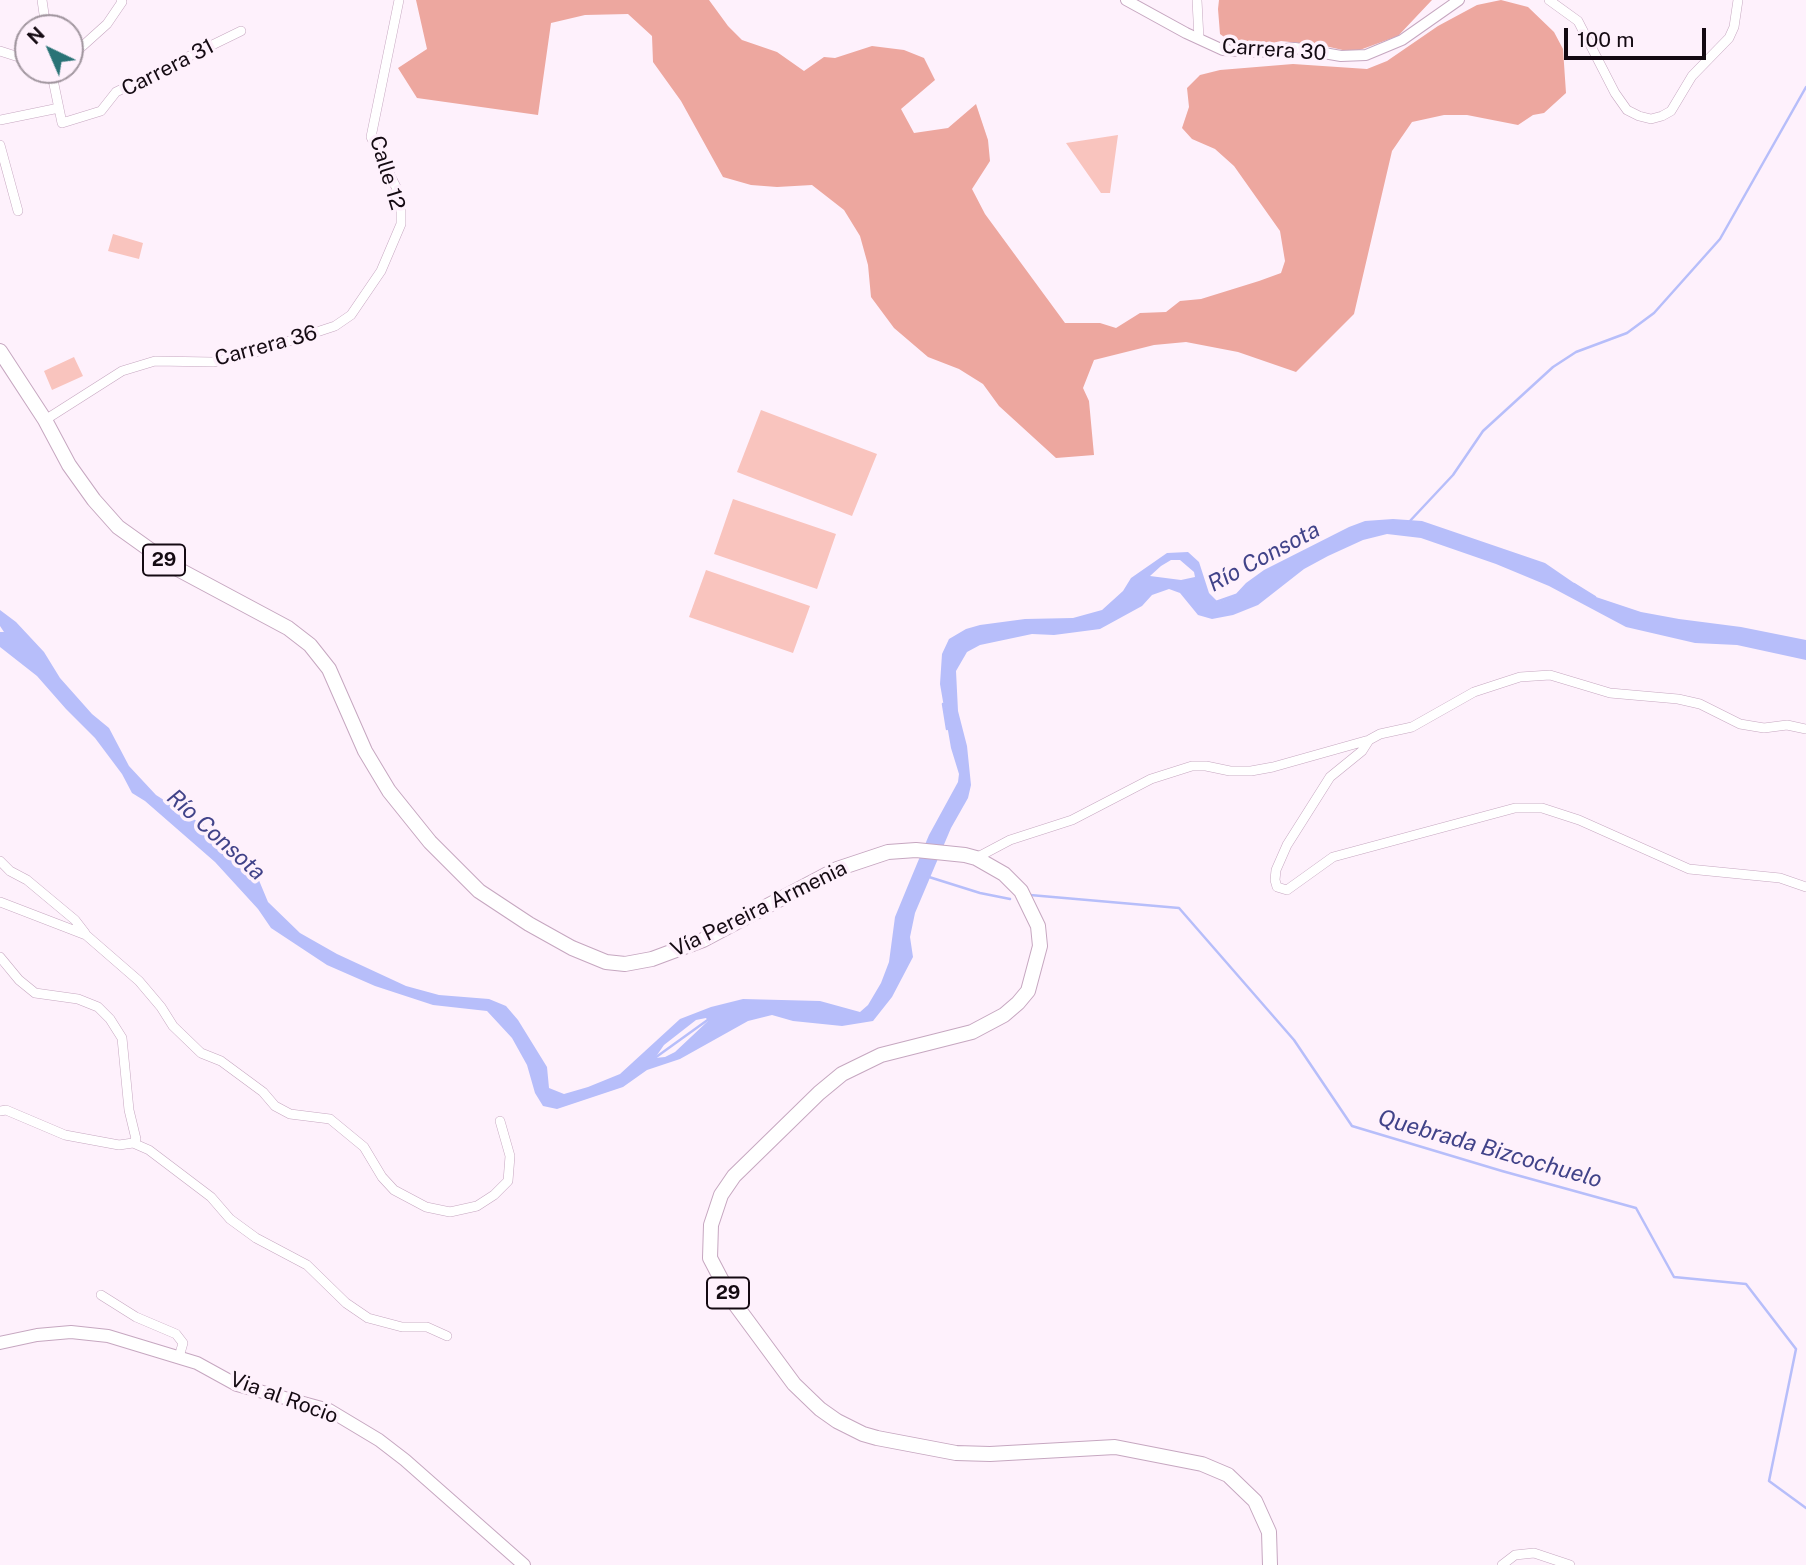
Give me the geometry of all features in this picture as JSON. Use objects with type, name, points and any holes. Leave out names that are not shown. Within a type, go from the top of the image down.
[{"type":"main road","name":"Vía Pereira Armenia","points":[[0,351],[81,482],[118,527],[174,567],[288,628],[310,645],[329,669],[365,751],[389,791],[430,842],[480,891],[529,924],[572,948],[606,962],[625,964],[652,959],[704,940],[837,869],[888,852],[947,852],[976,858]]},
{"type":"main road","name":"29","points":[[976,858],[1004,874],[1021,891],[1032,910],[1038,926],[1040,946],[1027,990],[1004,1015],[988,1025],[972,1032],[880,1055],[842,1074],[819,1093],[734,1176],[721,1195],[711,1225],[710,1258],[732,1300],[794,1384],[820,1409],[838,1421],[877,1438],[956,1453],[990,1454],[1115,1447],[1202,1464],[1228,1475],[1255,1501],[1269,1532],[1270,1565]]},
{"type":"main road","name":"Via al Rocio","points":[[0,1343],[37,1335],[71,1332],[108,1336],[197,1363],[237,1385],[329,1410],[379,1440],[405,1460],[524,1565]]},
{"type":"street","points":[[84,45],[107,24],[121,0]]},
{"type":"street","name":"Calle 12","points":[[335,326],[351,315],[381,271],[401,224],[401,203],[396,187],[371,137],[399,0]]},
{"type":"street","name":"Carrera 30","points":[[1126,0],[1223,50],[1257,52],[1295,48],[1341,56],[1366,55],[1402,40],[1459,0]]},
{"type":"street","points":[[1197,0],[1199,39]]},
{"type":"street","points":[[1549,0],[1578,21],[1615,93],[1627,110],[1651,118],[1662,117],[1671,111],[1692,76],[1729,38],[1734,27],[1738,0]]},
{"type":"street","name":"Carrera 31","points":[[59,108],[62,124],[101,111],[116,92],[241,31]]},
{"type":"street","points":[[0,120],[59,108],[54,84]]},
{"type":"street","points":[[0,145],[18,211]]},
{"type":"street","name":"Carrera 36","points":[[45,420],[122,371],[155,361],[213,362],[287,343],[335,326]]},
{"type":"street","points":[[976,858],[1010,840],[1072,820],[1151,779],[1192,766],[1251,771],[1369,740],[1380,734],[1412,727],[1474,692],[1520,677],[1550,675],[1610,693],[1678,699],[1700,704],[1740,724],[1764,728],[1787,725],[1806,729]]},
{"type":"street","points":[[1369,740],[1362,751],[1330,777],[1287,845],[1276,870],[1277,887],[1287,890],[1333,857],[1515,808],[1542,808],[1579,820],[1689,869],[1780,878],[1806,887]]},
{"type":"street","points":[[0,861],[75,920],[86,935],[139,981],[173,1026],[201,1053],[221,1061],[263,1092],[275,1106],[290,1114],[330,1119],[363,1147],[382,1177],[394,1190],[426,1207],[450,1212],[477,1206],[494,1195],[508,1181],[510,1156],[500,1121]]},
{"type":"street","points":[[0,902],[86,935]]},
{"type":"street","points":[[0,957],[19,980],[35,993],[78,999],[98,1007],[110,1019],[122,1038],[129,1110],[136,1133],[133,1143]]},
{"type":"street","points":[[0,1111],[65,1135],[119,1145],[133,1143],[149,1150],[211,1198],[230,1219],[256,1238],[307,1265],[346,1303],[368,1318],[402,1327],[427,1327],[447,1336]]},
{"type":"street","points":[[101,1295],[136,1317],[176,1334],[183,1343],[179,1357]]},
{"type":"street","points":[[1502,1565],[1515,1555],[1534,1553],[1570,1565]]},
{"type":"shaded area","points":[[416,0],[709,0],[742,40],[777,52],[804,71],[824,57],[835,58],[872,46],[904,50],[924,58],[935,80],[901,109],[914,133],[948,128],[976,104],[988,140],[990,161],[972,189],[985,214],[1065,323],[1100,323],[1116,328],[1140,313],[1166,312],[1180,301],[1201,299],[1281,273],[1285,261],[1280,231],[1234,166],[1215,149],[1192,139],[1182,128],[1189,107],[1187,88],[1200,75],[1220,70],[1293,64],[1367,69],[1387,61],[1438,26],[1477,5],[1501,0],[1528,7],[1554,32],[1563,49],[1566,93],[1544,113],[1533,115],[1518,125],[1467,115],[1444,115],[1412,122],[1392,151],[1354,314],[1296,372],[1238,352],[1186,342],[1154,345],[1094,360],[1083,388],[1089,401],[1094,455],[1056,458],[999,406],[983,384],[959,369],[928,357],[894,328],[871,297],[868,265],[860,236],[844,210],[812,185],[751,185],[723,177],[681,101],[653,62],[652,36],[628,14],[585,15],[551,23],[538,115],[417,98],[398,68],[427,49]]},
{"type":"shaded area","points":[[1219,0],[1432,0],[1398,36],[1357,51],[1347,51],[1281,41],[1263,45],[1231,42],[1220,34]]},
{"type":"shaded area","points":[[1118,135],[1110,193],[1101,193],[1066,143]]},
{"type":"shaded area","points":[[113,234],[143,243],[139,259],[108,251]]},
{"type":"shaded area","points":[[74,357],[83,376],[52,390],[44,371]]},
{"type":"shaded area","points":[[761,410],[877,454],[852,516],[737,472]]},
{"type":"shaded area","points":[[733,499],[836,534],[817,589],[714,554]]},
{"type":"shaded area","points":[[706,570],[810,606],[793,653],[689,617]]},
{"type":"water","points":[[1365,521],[1422,521],[1545,563],[1593,596],[1641,612],[1806,640],[1806,660],[1737,645],[1695,643],[1626,627],[1549,586],[1496,564],[1421,538],[1387,534],[1363,540],[1328,556],[1304,569],[1258,605],[1233,615],[1212,619],[1198,615],[1180,593],[1169,589],[1152,595],[1142,606],[1100,629],[1054,635],[1032,634],[980,645],[967,652],[956,671],[958,711],[967,746],[971,785],[968,798],[951,828],[915,913],[910,937],[913,957],[892,997],[873,1021],[842,1026],[793,1021],[772,1015],[748,1021],[680,1059],[647,1070],[623,1087],[557,1109],[543,1106],[535,1093],[527,1065],[512,1038],[487,1011],[433,1005],[375,986],[327,965],[271,928],[258,909],[215,862],[145,801],[132,793],[122,774],[95,738],[37,676],[0,647],[0,632],[4,632],[0,626],[0,610],[16,622],[44,652],[60,678],[92,714],[109,728],[129,766],[156,795],[203,825],[245,861],[258,878],[268,902],[300,933],[337,954],[406,986],[439,995],[489,999],[506,1006],[518,1020],[547,1067],[549,1088],[564,1094],[620,1074],[680,1019],[711,1007],[743,999],[820,1001],[860,1012],[868,1005],[889,962],[895,917],[929,835],[958,782],[959,774],[951,748],[940,684],[942,654],[949,639],[966,629],[980,625],[1025,619],[1073,618],[1102,610],[1123,591],[1131,578],[1167,553],[1188,552],[1199,562],[1209,593],[1218,602],[1233,597],[1264,570]],"holes":[[[1171,560],[1180,560],[1194,572],[1195,577],[1181,580],[1150,576]],[[706,1018],[708,1021],[675,1052],[655,1058],[664,1045],[696,1020]]]},
{"type":"waterway","points":[[1409,522],[1453,475],[1483,431],[1553,367],[1576,352],[1627,333],[1654,313],[1720,239],[1806,87]]},
{"type":"waterway","name":"Río Consota","points":[[1574,584],[1595,597]]},
{"type":"waterway","name":"Río Consota","points":[[1216,602],[1236,595]]},
{"type":"waterway","name":"Río Consota","points":[[943,704],[947,729]]},
{"type":"waterway","points":[[929,877],[1010,899]]},
{"type":"waterway","name":"Quebrada Bizcochuelo","points":[[1030,895],[1179,908],[1294,1040],[1352,1126],[1636,1208],[1674,1277],[1746,1284],[1796,1349],[1769,1481],[1806,1508]]},
{"type":"waterway","name":"Río Consota","points":[[652,1060],[709,1019]]}]
